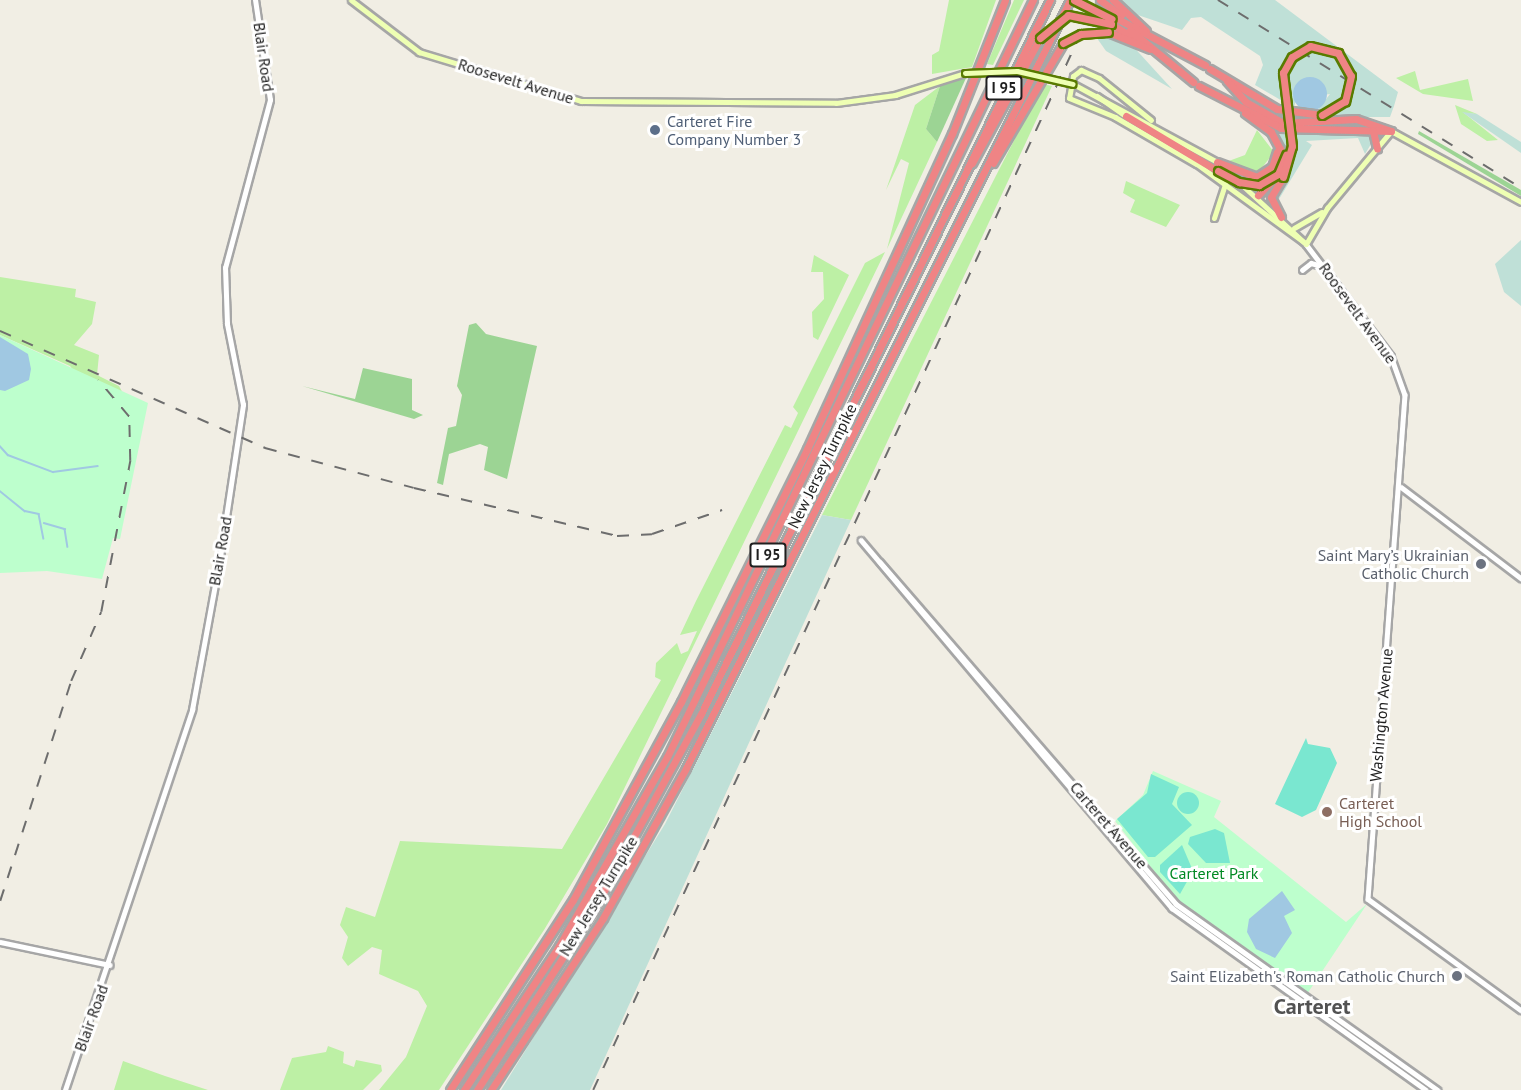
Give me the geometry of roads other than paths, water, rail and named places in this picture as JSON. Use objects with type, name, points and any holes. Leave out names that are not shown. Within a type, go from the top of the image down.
[{"type":"highway","points":[[980,65],[1000,0]]},
{"type":"highway","name":"New Jersey Turnpike","points":[[450,1090],[573,900],[656,752],[807,449],[980,65],[1005,0]]},
{"type":"highway","name":"New Jersey Turnpike","points":[[465,1090],[559,946],[667,757],[1032,0]]},
{"type":"highway","name":"New Jersey Turnpike","points":[[477,1090],[647,816],[867,381],[961,177],[1050,0]]},
{"type":"highway","points":[[1072,0],[1136,24],[1164,42]]},
{"type":"highway","name":"New Jersey Turnpike","points":[[491,1090],[603,918],[686,768],[1072,0]]},
{"type":"highway","points":[[1080,0],[1164,42],[1208,67],[1227,81],[1283,111],[1322,115],[1340,106],[1351,83],[1346,62],[1330,48],[1310,46],[1292,57],[1283,73],[1283,98],[1287,151],[1278,174],[1250,185],[1218,171],[1126,116]]},
{"type":"highway","points":[[1100,0],[1114,16],[1196,84],[1234,105],[1287,129],[1391,131]]},
{"type":"highway","points":[[1113,0],[1114,16]]},
{"type":"highway","points":[[961,177],[1040,38],[1068,15],[1114,16]]},
{"type":"highway","points":[[983,177],[1063,43],[1080,33],[1108,32],[1153,50]]},
{"type":"highway","points":[[1227,81],[1246,102],[1282,123],[1356,119],[1391,131]]},
{"type":"highway","points":[[1281,217],[1271,197],[1283,177],[1292,146],[1283,98]]},
{"type":"highway","points":[[1234,105],[1276,138],[1281,156],[1273,181],[1258,195]]},
{"type":"highway","points":[[1217,162],[1245,176],[1267,172],[1277,150],[1263,127]]},
{"type":"highway","points":[[1373,131],[1377,149]]},
{"type":"main road","name":"Roosevelt Avenue","points":[[351,0],[419,52],[581,101],[833,104],[896,95],[965,73],[1017,71],[1073,84],[1158,127],[1217,162],[1294,228],[1306,244]]},
{"type":"main road","points":[[1158,127],[1111,85],[1083,70],[1074,74],[1068,97],[1115,117],[1196,164]]},
{"type":"main road","name":"Roosevelt Avenue","points":[[1088,90],[1251,202],[1306,244]]},
{"type":"main road","points":[[1306,244],[1326,209],[1391,131],[1521,202]]},
{"type":"main road","points":[[1214,218],[1225,184]]},
{"type":"main road","points":[[1251,202],[1258,195]]},
{"type":"main road","points":[[1294,228],[1326,209]]},
{"type":"street","name":"Blair Road","points":[[65,1090],[110,965],[192,710],[238,442],[242,388],[227,324],[224,285],[231,238],[270,100],[255,0]]},
{"type":"street","name":"Roosevelt Avenue","points":[[1306,244],[1400,372],[1405,410],[1401,487]]},
{"type":"street","points":[[1302,270],[1315,263],[1328,271]]},
{"type":"street","points":[[1401,487],[1521,578]]},
{"type":"street","name":"Washington Avenue","points":[[1401,487],[1368,899],[1521,1010]]},
{"type":"street","name":"Carteret Avenue","points":[[861,540],[1172,908],[1426,1090]]},
{"type":"street","name":"Carteret Avenue","points":[[878,560],[892,570],[1176,904],[1438,1090]]},
{"type":"street","points":[[0,942],[110,965]]},
{"type":"waterway","points":[[0,446],[8,455],[53,472],[98,466]]},
{"type":"waterway","points":[[0,491],[25,511],[39,514],[44,539]]},
{"type":"waterway","points":[[44,523],[65,529],[68,547]]},
{"type":"railway","points":[[593,1090],[1096,0]]},
{"type":"railway","points":[[1218,0],[1521,188]]},
{"type":"railway","points":[[0,331],[265,448],[414,488],[617,536],[652,534],[722,510]]},
{"type":"railway","points":[[0,901],[71,681],[101,612],[130,461],[129,417],[98,380]]},
{"type":"place","name":"Carteret Fire Company Number 3","points":[[655,130]]},
{"type":"place","name":"Saint Mary’s Ukrainian Catholic Church","points":[[1481,564]]},
{"type":"place","name":"Carteret High School","points":[[1327,812]]},
{"type":"place","name":"Saint Elizabeth's Roman Catholic Church","points":[[1457,976]]},
{"type":"district","name":"Carteret","points":[[1312,1007]]},
{"type":"park label","name":"Carteret Park","points":[[1214,873]]}]
